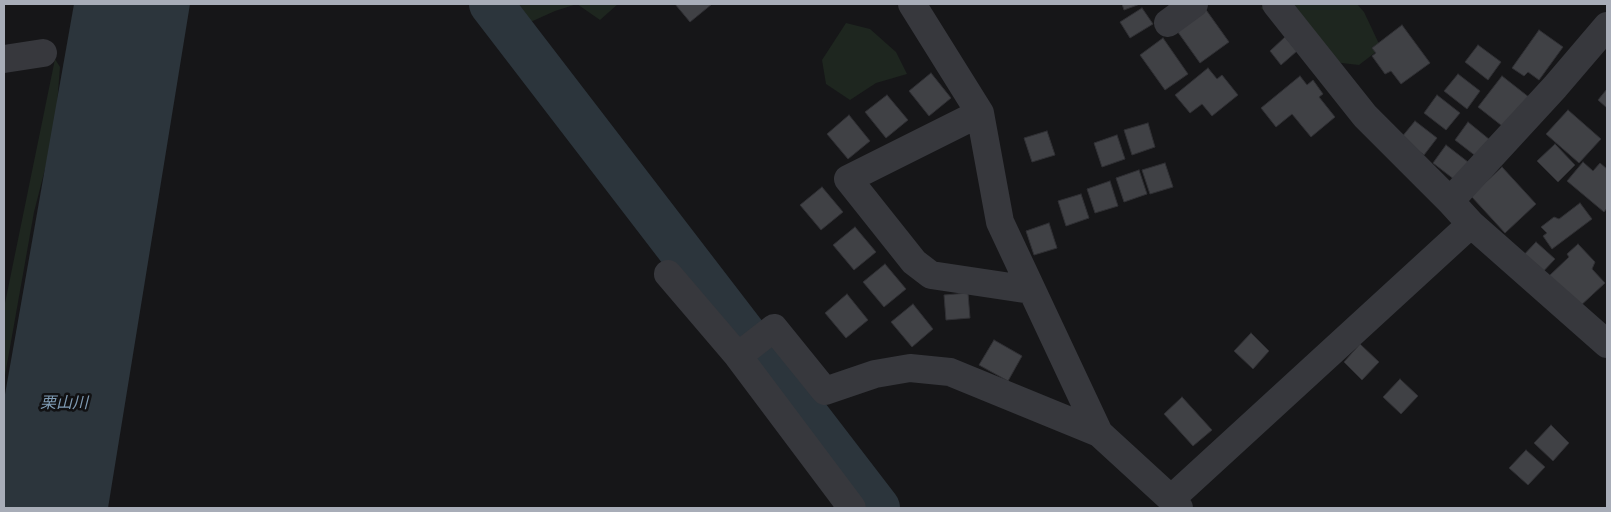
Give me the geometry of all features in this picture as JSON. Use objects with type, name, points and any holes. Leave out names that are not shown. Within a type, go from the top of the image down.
[{"type":"street","points":[[912,4],[980,113],[1000,222],[1098,434]]},
{"type":"street","points":[[1168,23],[1194,4]]},
{"type":"street","points":[[1276,4],[1365,116],[1471,224],[1607,344]]},
{"type":"street","points":[[1450,201],[1607,26]]},
{"type":"street","points":[[4,59],[43,53]]},
{"type":"street","points":[[980,113],[848,179],[914,262],[931,275],[1032,290]]},
{"type":"street","points":[[738,356],[774,328],[825,391],[876,374],[910,368],[950,372],[1098,434],[1175,504],[1471,224]]},
{"type":"street","points":[[668,274],[738,356],[852,508]]},
{"type":"shaded area","points":[[509,4],[577,4],[555,11],[526,24]]},
{"type":"shaded area","points":[[577,4],[618,4],[600,20]]},
{"type":"shaded area","points":[[1265,4],[1357,4],[1364,12],[1381,48],[1359,65],[1333,62],[1283,29],[1261,8]]},
{"type":"shaded area","points":[[846,23],[870,29],[896,52],[907,74],[876,83],[850,100],[826,84],[822,60]]},
{"type":"shaded area","points":[[55,59],[60,67],[55,130],[34,212],[4,381],[4,308]]},
{"type":"water","name":"栗山川","points":[[74,4],[190,4],[108,508],[4,508],[4,400]]},
{"type":"building","points":[[675,4],[712,4],[690,22]]},
{"type":"building","points":[[1122,4],[1140,4],[1124,10]]},
{"type":"building","points":[[1204,7],[1229,42],[1200,63],[1175,28]]},
{"type":"building","points":[[1142,8],[1153,24],[1130,38],[1120,22]]},
{"type":"building","points":[[1402,25],[1430,63],[1401,84],[1391,71],[1385,74],[1372,56],[1376,53],[1372,48]]},
{"type":"building","points":[[1539,30],[1563,47],[1539,80],[1528,72],[1524,76],[1512,68]]},
{"type":"building","points":[[1285,37],[1297,51],[1281,65],[1270,51]]},
{"type":"building","points":[[1163,38],[1188,74],[1165,90],[1140,55]]},
{"type":"building","points":[[1478,45],[1501,62],[1488,80],[1465,62]]},
{"type":"building","points":[[1208,68],[1217,79],[1222,75],[1238,95],[1212,116],[1202,104],[1190,113],[1175,95]]},
{"type":"building","points":[[931,73],[951,98],[929,116],[909,91]]},
{"type":"building","points":[[1458,74],[1480,91],[1467,109],[1444,91]]},
{"type":"building","points":[[1300,76],[1307,85],[1313,80],[1323,94],[1319,97],[1335,117],[1311,137],[1292,114],[1276,127],[1261,108]]},
{"type":"building","points":[[1502,76],[1530,98],[1506,129],[1478,107]]},
{"type":"building","points":[[1607,89],[1607,108],[1598,100]]},
{"type":"building","points":[[887,95],[908,120],[886,138],[865,112]]},
{"type":"building","points":[[1437,95],[1460,113],[1446,130],[1424,113]]},
{"type":"building","points":[[1568,110],[1601,139],[1579,163],[1546,134]]},
{"type":"building","points":[[849,115],[870,141],[848,159],[827,134]]},
{"type":"building","points":[[1415,121],[1437,138],[1424,155],[1401,138]]},
{"type":"building","points":[[1468,122],[1490,140],[1477,157],[1455,140]]},
{"type":"building","points":[[1148,123],[1155,147],[1132,155],[1124,130]]},
{"type":"building","points":[[1047,131],[1055,155],[1032,162],[1024,138]]},
{"type":"building","points":[[1117,135],[1125,159],[1102,167],[1094,143]]},
{"type":"building","points":[[1555,144],[1575,165],[1558,182],[1537,161]]},
{"type":"building","points":[[1446,145],[1468,162],[1455,180],[1433,163]]},
{"type":"building","points":[[1583,162],[1593,171],[1600,163],[1607,169],[1607,208],[1604,212],[1567,181]]},
{"type":"building","points":[[1165,163],[1173,187],[1150,194],[1142,170]]},
{"type":"building","points":[[1502,167],[1536,204],[1505,233],[1471,196]]},
{"type":"building","points":[[1139,170],[1147,194],[1124,202],[1116,178]]},
{"type":"building","points":[[1110,181],[1118,206],[1095,213],[1087,189]]},
{"type":"building","points":[[822,187],[843,212],[821,230],[800,205]]},
{"type":"building","points":[[1081,194],[1089,218],[1066,226],[1058,201]]},
{"type":"building","points":[[1580,203],[1592,219],[1552,249],[1543,236],[1547,233],[1541,227],[1554,217],[1559,219]]},
{"type":"building","points":[[1049,223],[1057,248],[1034,255],[1026,231]]},
{"type":"building","points":[[855,227],[876,252],[854,270],[833,245]]},
{"type":"building","points":[[1536,242],[1555,259],[1538,277],[1519,260]]},
{"type":"building","points":[[1578,244],[1595,262],[1592,269],[1605,283],[1578,308],[1549,276],[1569,257],[1567,254]]},
{"type":"building","points":[[885,264],[906,289],[884,307],[863,282]]},
{"type":"building","points":[[968,293],[970,318],[946,320],[944,295]]},
{"type":"building","points":[[847,294],[868,320],[846,338],[825,313]]},
{"type":"building","points":[[913,304],[933,329],[912,347],[891,322]]},
{"type":"building","points":[[1251,333],[1269,351],[1253,369],[1234,351]]},
{"type":"building","points":[[994,340],[1022,356],[1008,381],[979,365]]},
{"type":"building","points":[[1360,344],[1379,362],[1362,380],[1344,362]]},
{"type":"building","points":[[1400,379],[1418,396],[1401,414],[1383,397]]},
{"type":"building","points":[[1182,397],[1212,430],[1193,446],[1164,414]]},
{"type":"building","points":[[1551,425],[1569,443],[1553,461],[1534,443]]},
{"type":"building","points":[[1526,450],[1545,467],[1528,485],[1509,468]]},
{"type":"waterway","points":[[491,4],[878,508]]}]
